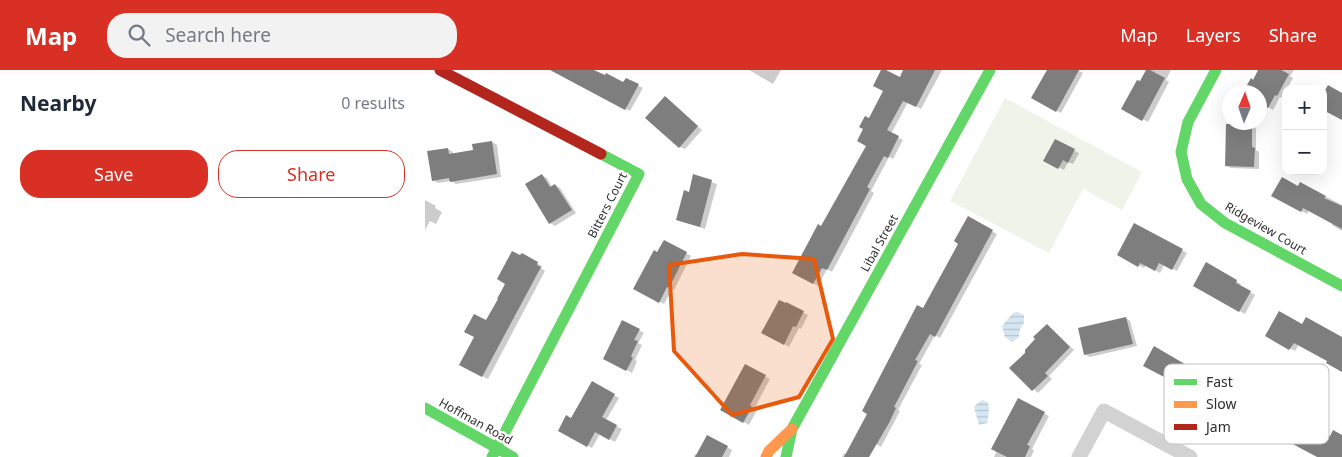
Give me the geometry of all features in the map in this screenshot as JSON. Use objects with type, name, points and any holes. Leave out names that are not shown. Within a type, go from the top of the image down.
[{"type":"street","name":"Bitters Court","points":[[440,70],[639,174],[495,453]]},
{"type":"street","name":"Libal Street","points":[[786,457],[792,429],[990,70]]},
{"type":"street","name":"Ridgeview Court","points":[[1216,70],[1188,122],[1181,152],[1187,179],[1201,204],[1225,222],[1342,286]]},
{"type":"street","name":"Hoffman Road","points":[[425,408],[495,453],[513,457]]},
{"type":"street","points":[[1079,457],[1104,411],[1164,443]]},
{"type":"street","name":"Libal Street","points":[[766,457],[769,451],[792,429]]},
{"type":"street","points":[[1166,444],[1190,457]]},
{"type":"highlighted area","points":[[742,254],[814,259],[833,339],[799,397],[732,415],[674,351],[669,265]]},
{"type":"shaded area","points":[[1005,98],[1142,172],[1122,210],[1083,189],[1049,253],[950,201]]},
{"type":"water","points":[[1017,312],[1024,315],[1024,323],[1020,329],[1019,337],[1012,342],[1005,337],[1002,326],[1013,313]]},
{"type":"water","points":[[983,400],[989,405],[988,418],[987,423],[979,425],[974,407]]},
{"type":"building","points":[[550,70],[594,70],[605,75],[606,73],[623,82],[626,78],[639,84],[625,110]]},
{"type":"building","points":[[881,70],[886,70],[900,77],[903,70],[935,70],[916,107],[903,101],[887,130],[899,136],[888,158],[884,156],[867,187],[870,189],[827,270],[822,268],[813,284],[792,273],[818,224],[821,226],[866,146],[857,141],[863,129],[859,127],[865,116],[869,118],[883,91],[873,86]]},
{"type":"building","points":[[1047,70],[1079,70],[1056,112],[1031,98]]},
{"type":"building","points":[[1146,70],[1150,70],[1165,78],[1142,121],[1121,109],[1137,80],[1140,81]]},
{"type":"building","points":[[1258,70],[1281,70],[1289,74],[1268,108],[1267,85],[1247,85],[1251,78],[1253,80]]},
{"type":"building","points":[[1328,85],[1342,93],[1342,120],[1327,112]]},
{"type":"building","points":[[665,96],[698,126],[679,148],[645,118]]},
{"type":"building","points":[[1226,130],[1252,130],[1252,147],[1255,148],[1254,167],[1225,166]]},
{"type":"building","points":[[1055,139],[1075,149],[1068,163],[1063,160],[1058,169],[1043,161]]},
{"type":"building","points":[[492,141],[497,174],[450,182],[449,178],[432,181],[427,151],[448,148],[449,154],[473,150],[472,144]]},
{"type":"building","points":[[542,174],[550,187],[555,184],[572,210],[549,224],[525,184]]},
{"type":"building","points":[[693,174],[712,180],[700,227],[676,220],[684,190],[689,192]]},
{"type":"building","points":[[1282,177],[1298,186],[1300,182],[1326,196],[1324,198],[1342,206],[1342,229],[1303,208],[1301,212],[1271,196]]},
{"type":"building","points":[[968,216],[993,230],[935,337],[930,334],[915,360],[918,361],[894,407],[896,408],[889,423],[869,457],[844,457],[867,414],[862,411],[917,305],[923,308],[958,244],[954,241]]},
{"type":"building","points":[[1134,223],[1183,249],[1172,270],[1159,263],[1155,271],[1140,263],[1138,267],[1117,255]]},
{"type":"building","points":[[664,240],[687,252],[669,288],[667,287],[659,303],[633,289],[654,250],[657,252]]},
{"type":"building","points":[[512,251],[520,255],[522,253],[538,262],[537,265],[541,267],[482,377],[459,365],[474,337],[464,332],[474,314],[486,320],[505,284],[497,279]]},
{"type":"building","points":[[1206,262],[1237,280],[1236,283],[1251,291],[1239,312],[1193,286]]},
{"type":"building","points":[[779,300],[804,311],[796,327],[793,326],[784,345],[761,333]]},
{"type":"building","points":[[1279,311],[1302,324],[1306,317],[1342,337],[1342,372],[1326,363],[1327,361],[1294,343],[1289,350],[1265,336]]},
{"type":"building","points":[[1126,317],[1133,344],[1084,355],[1078,328]]},
{"type":"building","points":[[622,320],[640,329],[634,340],[638,341],[631,356],[633,358],[626,371],[603,359]]},
{"type":"building","points":[[1047,324],[1070,347],[1045,373],[1048,376],[1032,391],[1009,368],[1025,353],[1025,350],[1035,339],[1033,337]]},
{"type":"building","points":[[1154,346],[1185,364],[1164,364],[1164,377],[1143,366]]},
{"type":"building","points":[[745,364],[766,375],[743,423],[720,410]]},
{"type":"building","points":[[592,381],[615,394],[602,417],[617,425],[609,440],[595,432],[587,447],[558,431],[566,415],[571,418]]},
{"type":"building","points":[[1018,398],[1045,412],[1027,445],[1030,446],[1025,457],[1007,457],[991,449]]},
{"type":"building","points":[[1333,430],[1342,435],[1342,457],[1317,457],[1293,444],[1329,444],[1329,436]]},
{"type":"building","points":[[707,435],[728,446],[722,457],[695,457]]},
{"type":"traffic: fast","points":[[786,457],[792,429],[990,70]]},
{"type":"traffic: fast","points":[[1216,70],[1188,122],[1181,152],[1187,179],[1201,204],[1225,223],[1342,286]]},
{"type":"traffic: fast","points":[[492,457],[639,174],[601,154]]},
{"type":"traffic: fast","points":[[425,408],[513,457]]},
{"type":"traffic: slow","points":[[766,457],[769,451],[792,429]]},
{"type":"traffic: jam","points":[[440,70],[601,154]]}]
